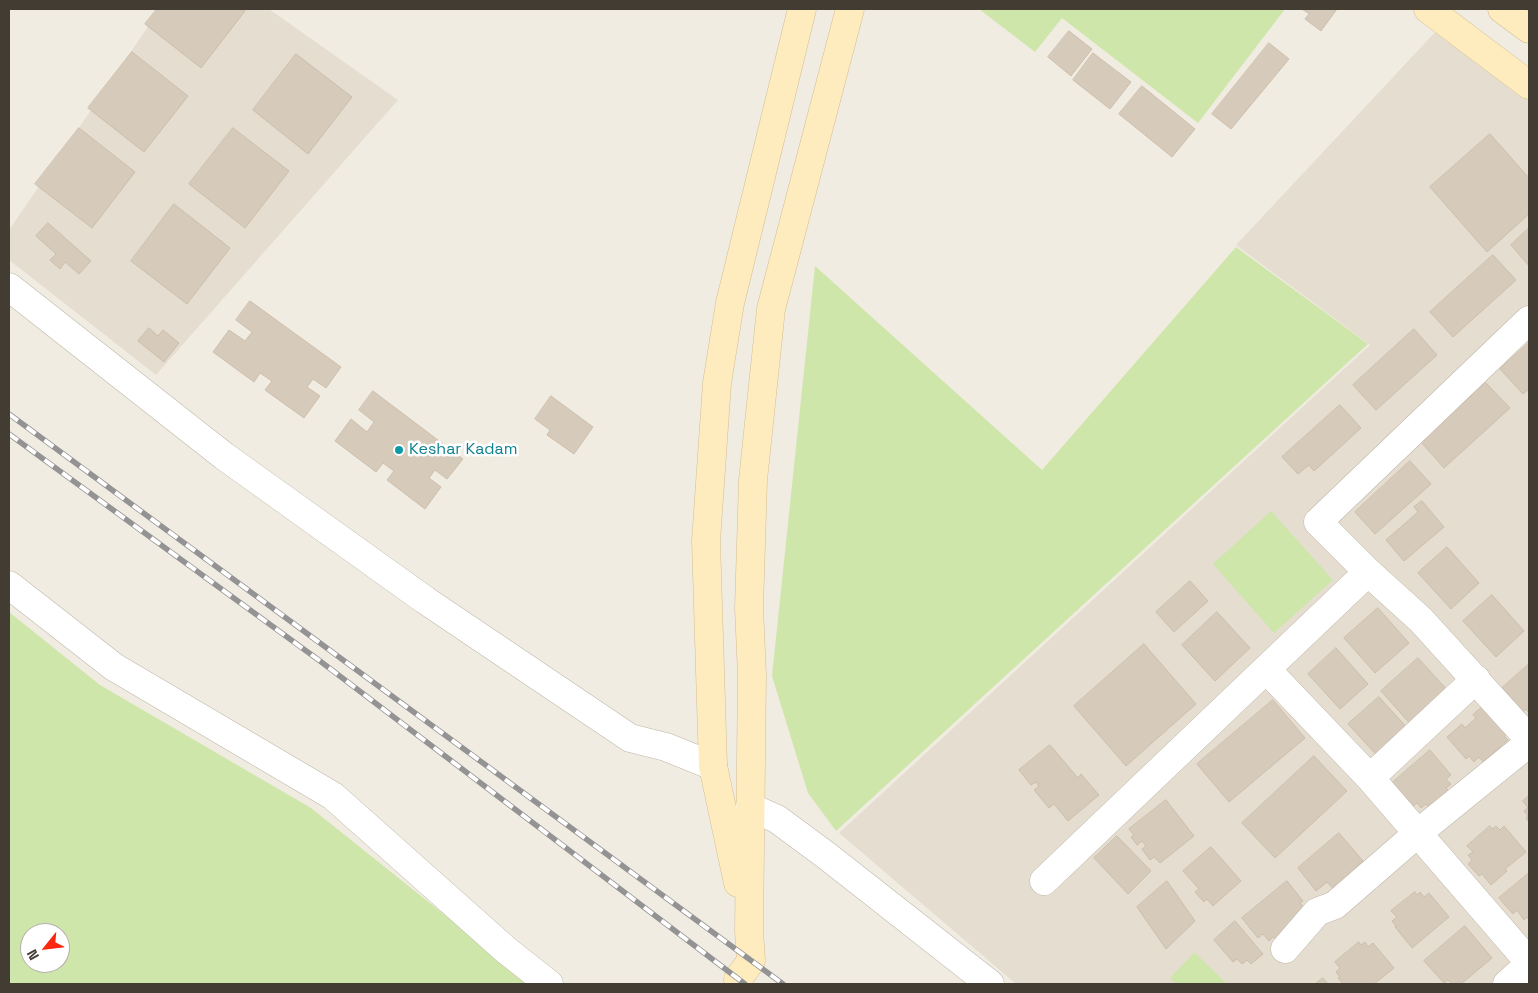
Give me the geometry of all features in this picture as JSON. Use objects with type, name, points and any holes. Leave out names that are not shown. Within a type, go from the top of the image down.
[{"type":"street","points":[[749,931],[713,766],[706,541],[717,383],[730,303],[802,9]]},
{"type":"street","points":[[739,984],[738,979],[751,961],[749,931],[752,675],[749,608],[753,480],[771,309],[850,9]]},
{"type":"street","points":[[1428,9],[1529,85]]},
{"type":"street","points":[[1502,9],[1529,29]]},
{"type":"street","points":[[9,286],[224,456],[425,600],[630,738],[666,747],[713,766]]},
{"type":"street","points":[[1529,320],[1318,522],[1368,572],[1421,620],[1529,739]]},
{"type":"street","points":[[1044,881],[1368,572]]},
{"type":"street","points":[[9,585],[114,667],[333,796],[506,950],[549,984]]},
{"type":"street","points":[[1266,669],[1370,778],[1529,963],[1507,984]]},
{"type":"street","points":[[1370,778],[1476,679]]},
{"type":"street","points":[[1285,949],[1317,912],[1334,905],[1418,833],[1529,743]]},
{"type":"street","points":[[750,807],[777,819],[990,984]]},
{"type":"shaded area","points":[[160,9],[269,9],[398,100],[156,375],[9,260],[9,230]]},
{"type":"shaded area","points":[[1438,29],[1529,101],[1529,984],[1016,984],[839,833],[1370,345],[1236,245]]},
{"type":"green space","points":[[979,9],[1285,9],[1198,123],[1062,18],[1035,52]]},
{"type":"green space","points":[[1236,247],[1368,344],[836,831],[808,793],[772,676],[815,266],[1042,470]]},
{"type":"green space","points":[[1271,511],[1333,580],[1274,633],[1213,564]]},
{"type":"green space","points":[[9,612],[100,685],[311,808],[531,984],[9,984]]},
{"type":"green space","points":[[1195,952],[1227,984],[1176,984],[1170,978]]},
{"type":"building","points":[[157,9],[242,9],[245,11],[201,68],[145,24]]},
{"type":"building","points":[[1302,9],[1337,9],[1321,31],[1305,19],[1309,14]]},
{"type":"building","points":[[1069,31],[1092,49],[1071,76],[1048,57]]},
{"type":"building","points":[[1269,43],[1289,59],[1231,129],[1212,114]]},
{"type":"building","points":[[132,52],[188,96],[144,152],[88,108]]},
{"type":"building","points":[[1093,53],[1131,82],[1110,109],[1073,80]]},
{"type":"building","points":[[296,54],[352,97],[308,154],[253,110]]},
{"type":"building","points":[[1142,86],[1195,129],[1172,157],[1119,114]]},
{"type":"building","points":[[79,128],[135,172],[92,228],[35,184]]},
{"type":"building","points":[[233,128],[289,171],[245,228],[189,184]]},
{"type":"building","points":[[1490,134],[1529,178],[1529,214],[1487,252],[1430,187]]},
{"type":"building","points":[[174,204],[230,248],[187,304],[131,261]]},
{"type":"building","points":[[48,223],[91,261],[79,274],[65,262],[60,269],[50,260],[56,254],[36,236]]},
{"type":"building","points":[[1529,228],[1529,266],[1511,245]]},
{"type":"building","points":[[1493,255],[1516,280],[1453,337],[1430,312]]},
{"type":"building","points":[[250,301],[341,367],[326,388],[313,379],[307,387],[320,396],[304,418],[265,390],[272,381],[260,373],[254,382],[213,352],[229,330],[245,341],[252,332],[236,320]]},
{"type":"building","points":[[149,328],[158,336],[163,330],[179,343],[164,362],[138,341]]},
{"type":"building","points":[[1414,329],[1437,355],[1376,410],[1353,385]]},
{"type":"building","points":[[1529,343],[1529,389],[1523,394],[1500,369]]},
{"type":"building","points":[[1486,383],[1510,408],[1444,468],[1421,442]]},
{"type":"building","name":"Keshar Kadam","points":[[373,391],[463,459],[447,479],[435,470],[429,478],[441,487],[425,509],[387,480],[394,471],[383,463],[376,472],[335,441],[351,419],[367,432],[374,422],[359,410]]},
{"type":"building","points":[[551,396],[593,427],[574,454],[547,435],[550,430],[535,419]]},
{"type":"building","points":[[1340,405],[1361,428],[1314,471],[1309,465],[1298,474],[1282,457]]},
{"type":"building","points":[[1410,461],[1431,484],[1375,534],[1355,512]]},
{"type":"building","points":[[1422,501],[1444,527],[1404,561],[1386,540],[1418,512],[1414,507]]},
{"type":"building","points":[[1447,547],[1479,583],[1451,609],[1418,573]]},
{"type":"building","points":[[1190,581],[1208,601],[1174,632],[1156,612]]},
{"type":"building","points":[[1492,595],[1524,631],[1496,657],[1463,621]]},
{"type":"building","points":[[1378,608],[1409,643],[1375,673],[1344,638]]},
{"type":"building","points":[[1217,612],[1250,648],[1215,681],[1182,645]]},
{"type":"building","points":[[1144,644],[1196,704],[1126,766],[1074,706]]},
{"type":"building","points":[[1336,648],[1368,684],[1340,709],[1308,674]]},
{"type":"building","points":[[1418,658],[1450,693],[1413,727],[1381,691]]},
{"type":"building","points":[[1529,664],[1529,713],[1526,709],[1523,712],[1502,688]]},
{"type":"building","points":[[1379,697],[1412,733],[1382,761],[1348,724]]},
{"type":"building","points":[[1273,700],[1305,738],[1229,802],[1197,764]]},
{"type":"building","points":[[1489,701],[1510,731],[1504,736],[1508,740],[1483,762],[1479,757],[1474,762],[1469,756],[1466,759],[1447,737],[1462,724],[1465,728],[1476,718],[1473,715]]},
{"type":"building","points":[[1050,745],[1078,778],[1081,774],[1099,795],[1068,821],[1054,804],[1049,808],[1034,790],[1039,786],[1036,782],[1031,785],[1019,770]]},
{"type":"building","points":[[1430,750],[1451,775],[1446,779],[1451,784],[1446,788],[1449,791],[1429,808],[1426,804],[1421,808],[1417,803],[1412,807],[1392,783]]},
{"type":"building","points":[[1314,756],[1347,791],[1275,858],[1242,823]]},
{"type":"building","points":[[1529,796],[1529,822],[1526,818],[1528,816],[1524,811],[1528,808],[1523,801]]},
{"type":"building","points":[[1166,800],[1194,836],[1160,863],[1154,857],[1150,860],[1142,849],[1146,846],[1142,841],[1137,845],[1131,837],[1134,835],[1129,829]]},
{"type":"building","points":[[1490,826],[1492,829],[1496,826],[1500,830],[1504,826],[1526,852],[1505,869],[1507,871],[1491,885],[1482,874],[1479,876],[1468,864],[1472,860],[1468,855],[1473,852],[1467,846]]},
{"type":"building","points":[[1339,833],[1363,861],[1357,866],[1362,872],[1337,893],[1327,882],[1316,891],[1298,868]]},
{"type":"building","points":[[1117,836],[1151,871],[1128,894],[1094,858]]},
{"type":"building","points":[[1211,847],[1241,881],[1213,906],[1207,899],[1204,902],[1195,892],[1199,889],[1183,871]]},
{"type":"building","points":[[1529,873],[1529,920],[1527,917],[1524,920],[1517,910],[1513,914],[1499,898]]},
{"type":"building","points":[[1167,881],[1195,921],[1166,949],[1137,907]]},
{"type":"building","points":[[1287,881],[1303,901],[1300,903],[1305,909],[1277,941],[1273,937],[1269,941],[1263,934],[1258,938],[1242,918]]},
{"type":"building","points":[[1415,892],[1417,895],[1420,892],[1424,897],[1429,893],[1449,917],[1412,948],[1395,927],[1392,921],[1397,917],[1391,911]]},
{"type":"building","points":[[1235,921],[1263,954],[1251,964],[1247,960],[1242,964],[1237,959],[1233,962],[1214,940]]},
{"type":"building","points":[[1465,926],[1492,958],[1461,984],[1459,981],[1452,984],[1448,980],[1444,983],[1424,961]]},
{"type":"building","points":[[1359,942],[1361,945],[1365,942],[1368,947],[1373,943],[1394,968],[1374,984],[1343,984],[1336,972],[1340,968],[1335,962]]},
{"type":"building","points":[[1323,978],[1328,984],[1315,984]]},
{"type":"railway","points":[[9,414],[783,984]]},
{"type":"railway","points":[[9,434],[320,661],[745,984]]},
{"type":"place","name":"Keshar Kadam","points":[[399,450]]}]
